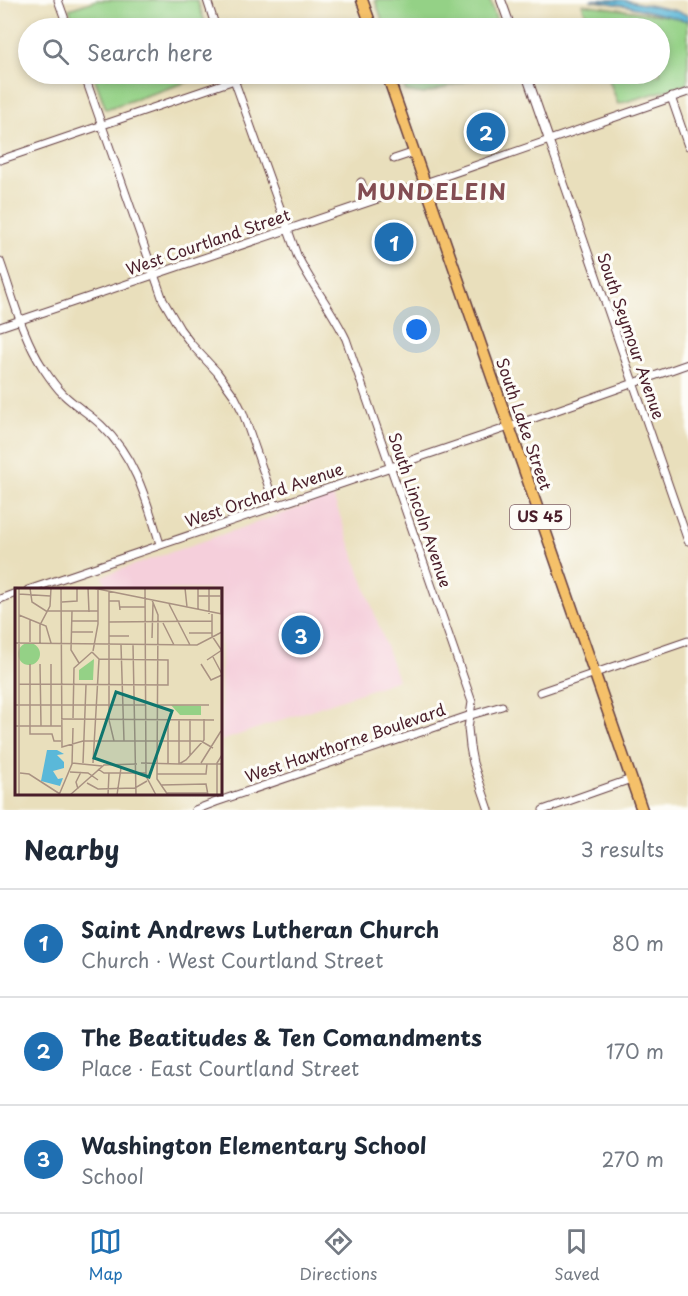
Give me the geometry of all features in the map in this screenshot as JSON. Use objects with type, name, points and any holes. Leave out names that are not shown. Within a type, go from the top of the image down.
[{"type":"main road","points":[[362,0],[368,18]]},
{"type":"main road","name":"US 45","points":[[391,84],[425,183]]},
{"type":"main road","name":"South Lake Street","points":[[425,183],[642,810]]},
{"type":"street","points":[[58,0],[64,18]]},
{"type":"street","points":[[207,0],[213,18]]},
{"type":"street","points":[[502,2],[508,18]]},
{"type":"street","points":[[87,84],[164,300],[180,329],[218,372],[235,397],[243,413],[275,505]]},
{"type":"street","points":[[0,160],[102,126],[212,84]]},
{"type":"street","name":"South Lincoln Avenue","points":[[236,84],[297,255],[346,339],[472,702],[468,728],[473,763],[489,810]]},
{"type":"street","points":[[529,84],[549,140]]},
{"type":"street","name":"West Courtland Street","points":[[0,327],[688,92]]},
{"type":"street","points":[[671,97],[688,146]]},
{"type":"street","name":"South Seymour Avenue","points":[[549,140],[688,541]]},
{"type":"street","points":[[394,159],[415,152]]},
{"type":"street","points":[[361,182],[368,202]]},
{"type":"street","points":[[0,261],[35,354],[62,393],[102,425],[125,453],[141,485],[160,544]]},
{"type":"street","name":"West Orchard Avenue","points":[[47,586],[160,544],[509,427],[688,364]]},
{"type":"street","points":[[0,599],[15,594]]},
{"type":"street","points":[[540,692],[688,641]]},
{"type":"street","name":"West Hawthorne Boulevard","points":[[195,810],[502,706]]},
{"type":"street","points":[[543,810],[631,779]]},
{"type":"shaded area","points":[[333,496],[398,680],[222,741],[222,588],[108,588],[102,576]]},
{"type":"green space","points":[[97,0],[197,0],[203,18],[72,18],[69,9]]},
{"type":"green space","points":[[375,0],[490,0],[496,18],[381,18]]},
{"type":"green space","points":[[582,4],[688,19],[688,84],[618,104],[611,84],[670,84],[670,18],[587,18]]},
{"type":"green space","points":[[97,84],[181,84],[106,109]]},
{"type":"green space","points":[[404,84],[456,84],[424,94],[406,91]]},
{"type":"water","points":[[590,0],[623,0],[673,10],[688,15],[688,21],[628,6]]},
{"type":"place","name":"The Beatitudes & Ten Comandments","points":[[486,132]]},
{"type":"place","name":"Saint Andrews Lutheran Church","points":[[394,242]]},
{"type":"place","name":"Washington Elementary School","points":[[301,635]]},
{"type":"district","name":"MUNDELEIN","points":[[432,192]]}]
